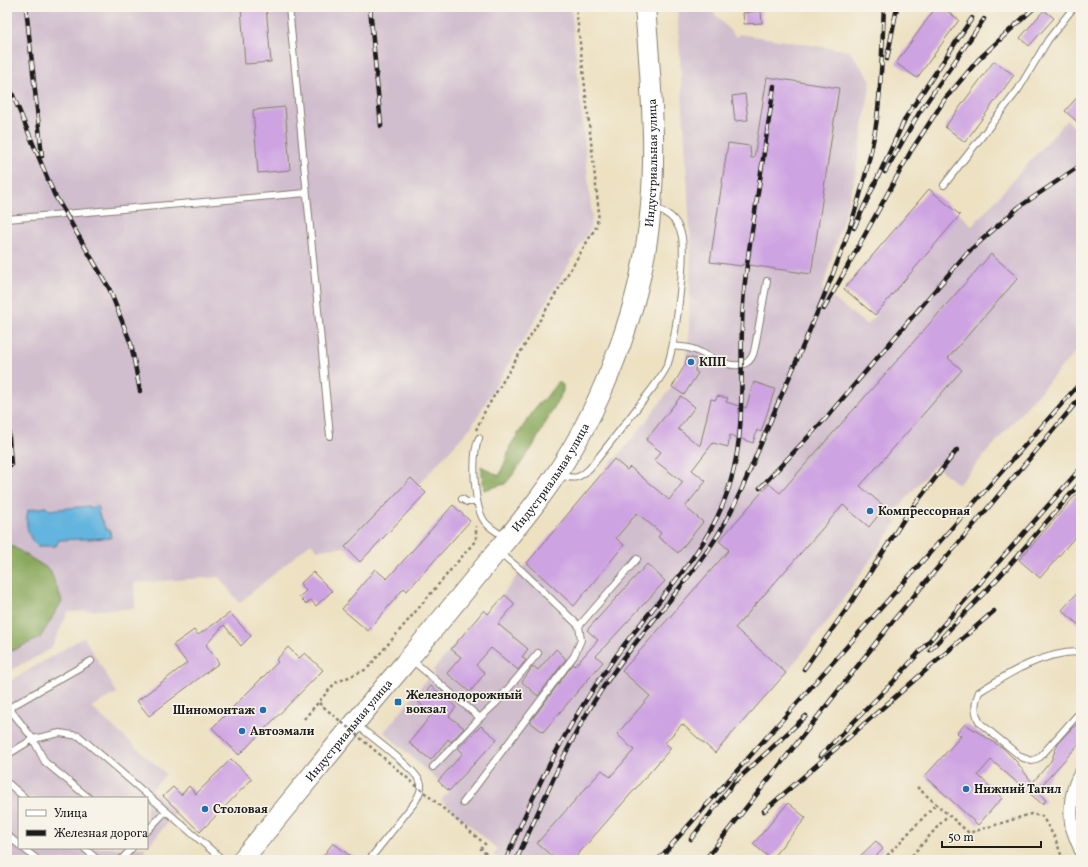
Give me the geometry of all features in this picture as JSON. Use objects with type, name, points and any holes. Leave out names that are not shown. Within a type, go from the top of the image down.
[{"type":"main road","name":"Индустриальная улица","points":[[242,860],[356,724],[502,545],[557,473],[580,436],[596,404],[624,332],[643,263],[650,207],[653,158],[653,108],[645,7]]},
{"type":"street","points":[[1081,773],[1073,792],[1072,813],[1072,825],[1081,850]]},
{"type":"lane","points":[[289,7],[330,436]]},
{"type":"lane","points":[[944,184],[1018,90],[1048,40],[1074,7]]},
{"type":"lane","points":[[7,219],[306,193]]},
{"type":"lane","points":[[557,473],[576,479],[583,476],[661,377],[667,366],[673,346],[682,248],[681,234],[672,217],[665,212],[650,207]]},
{"type":"lane","points":[[673,346],[688,348],[724,362],[742,364],[747,363],[753,355],[755,347],[766,281]]},
{"type":"lane","points":[[463,804],[574,656],[581,640],[579,626],[521,570],[484,522],[476,502],[475,446],[477,435]]},
{"type":"lane","points":[[462,499],[467,502],[476,502]]},
{"type":"lane","points":[[579,626],[637,559]]},
{"type":"lane","points":[[1081,652],[1047,657],[1006,675],[980,692],[975,708],[976,716],[980,723],[1022,757],[1032,761],[1040,757],[1081,711]]},
{"type":"lane","points":[[433,767],[497,702],[538,653]]},
{"type":"lane","points":[[409,658],[480,718]]},
{"type":"lane","points":[[88,797],[45,762],[33,739],[8,709],[91,661]]},
{"type":"lane","points":[[356,724],[415,773],[421,786],[415,802],[369,860]]},
{"type":"lane","points":[[7,755],[33,739],[60,733],[79,736],[165,812],[223,860]]},
{"type":"lane","points":[[9,784],[24,797]]},
{"type":"lane","points":[[148,830],[165,812]]},
{"type":"lane","points":[[7,835],[18,844]]},
{"type":"lane","points":[[24,849],[38,860]]},
{"type":"lane","points":[[85,849],[98,860]]},
{"type":"lane","points":[[122,860],[131,849]]},
{"type":"path","points":[[477,435],[484,411],[596,227],[599,213],[576,7]]},
{"type":"path","points":[[304,719],[335,683],[367,669],[476,540],[476,502]]},
{"type":"path","points":[[319,703],[485,844],[481,849],[493,860]]},
{"type":"path","points":[[917,787],[969,833],[1031,814],[1042,816],[1055,838],[1063,860]]},
{"type":"path","points":[[883,860],[936,804]]},
{"type":"path","points":[[908,860],[948,815]]},
{"type":"shaded area","points":[[7,7],[571,7],[592,217],[590,229],[471,427],[418,485],[345,547],[317,550],[311,543],[239,603],[219,577],[134,583],[135,608],[68,612],[51,649],[7,672]]},
{"type":"shaded area","points":[[677,7],[708,7],[736,37],[739,34],[849,51],[871,80],[854,182],[822,290],[867,325],[960,215],[972,226],[1067,120],[1081,134],[1081,345],[958,485],[935,465],[891,516],[897,522],[827,622],[786,673],[715,753],[682,724],[665,743],[671,748],[573,860],[501,860],[494,856],[497,849],[441,800],[449,791],[384,732],[427,679],[429,680],[435,672],[433,670],[484,610],[488,614],[527,563],[637,433],[672,387],[685,365],[689,335],[691,247]]},
{"type":"shaded area","points":[[84,637],[117,693],[91,707],[166,774],[151,790],[177,812],[148,846],[148,797],[18,797],[18,849],[145,849],[136,860],[7,860],[7,683]]},
{"type":"green space","points":[[558,381],[563,385],[563,391],[532,448],[505,484],[484,490],[481,466],[499,476],[510,446],[538,404],[545,399]]},
{"type":"green space","points":[[7,543],[50,570],[62,601],[40,638],[7,653]]},
{"type":"water","points":[[96,505],[100,509],[98,512],[106,529],[110,530],[111,538],[59,540],[56,546],[37,546],[29,534],[27,525],[28,510],[46,507],[49,510],[89,506],[92,508]]},
{"type":"building","points":[[241,7],[266,7],[271,62],[245,64]]},
{"type":"building","points":[[936,7],[941,7],[959,20],[917,78],[896,63]]},
{"type":"building","points":[[1044,10],[1054,18],[1029,46],[1020,38]]},
{"type":"building","points":[[761,11],[762,23],[744,24],[743,13]]},
{"type":"building","points":[[994,61],[1014,75],[965,142],[945,127]]},
{"type":"building","points":[[767,77],[839,88],[811,274],[742,264],[742,266],[710,262],[728,143],[750,146],[751,158],[754,158]]},
{"type":"building","points":[[1081,93],[1081,125],[1065,111]]},
{"type":"building","points":[[745,94],[748,120],[735,121],[732,96]]},
{"type":"building","points":[[285,107],[290,170],[258,173],[253,110]]},
{"type":"building","points":[[929,189],[960,215],[875,315],[844,289]]},
{"type":"building","points":[[991,254],[1018,278],[948,358],[962,370],[860,486],[885,507],[869,527],[843,505],[735,628],[786,673],[715,753],[682,724],[665,743],[671,748],[573,860],[556,860],[537,843],[602,770],[610,777],[634,750],[617,734],[650,696],[622,671],[729,550],[719,541],[769,484],[780,493]]},
{"type":"building","points":[[687,357],[697,359],[695,371],[698,373],[684,395],[672,387],[685,365]]},
{"type":"building","points":[[754,382],[775,389],[761,432],[757,430],[753,443],[730,435],[728,447],[713,443],[692,470],[706,481],[685,507],[703,522],[678,553],[658,537],[661,533],[637,513],[616,538],[624,545],[574,606],[527,563],[614,459],[627,470],[630,467],[669,500],[683,482],[654,460],[661,452],[646,440],[681,396],[695,407],[678,429],[700,446],[711,399],[716,400],[717,396],[728,398],[726,402],[746,408]]},
{"type":"building","points":[[411,478],[426,493],[360,562],[345,547]]},
{"type":"building","points":[[1081,489],[1081,530],[1040,578],[1019,560]]},
{"type":"building","points":[[453,505],[470,521],[407,591],[404,588],[368,631],[342,609],[375,569],[387,579]]},
{"type":"building","points":[[647,564],[665,581],[596,656],[603,662],[543,732],[530,722],[573,664],[575,666],[598,640],[587,630]]},
{"type":"building","points":[[313,572],[332,591],[316,606],[311,600],[306,604],[299,597],[306,591],[300,584]]},
{"type":"building","points":[[1081,589],[1081,627],[1062,610]]},
{"type":"building","points":[[505,595],[515,604],[498,624],[528,649],[522,657],[526,660],[518,670],[491,648],[476,665],[485,673],[470,692],[447,673],[461,657],[451,649],[484,610],[488,614]]},
{"type":"building","points":[[230,613],[251,636],[241,646],[224,625],[206,645],[219,663],[149,716],[137,701],[187,663],[173,645],[194,630],[198,635]]},
{"type":"building","points":[[288,647],[299,658],[305,653],[323,670],[239,755],[212,728],[278,662],[276,660]]},
{"type":"building","points":[[556,649],[566,659],[538,696],[522,682],[533,666],[538,670]]},
{"type":"building","points":[[431,686],[456,707],[449,716],[464,728],[451,742],[448,739],[431,760],[409,743],[432,714],[418,702]]},
{"type":"building","points":[[1081,721],[1081,742],[1040,787],[1034,781],[1051,761],[1058,743]]},
{"type":"building","points":[[965,724],[1003,748],[1016,761],[1046,801],[1042,804],[991,760],[978,775],[1002,798],[978,825],[925,776],[961,736],[957,733]]},
{"type":"building","points":[[481,726],[497,739],[449,791],[438,781],[463,753],[458,748]]},
{"type":"building","points":[[231,759],[252,779],[200,832],[163,796],[173,787],[181,795],[189,786],[196,794]]},
{"type":"building","points":[[788,803],[806,818],[771,859],[753,844]]},
{"type":"building","points":[[876,841],[883,849],[872,860],[856,860]]},
{"type":"building","points":[[333,843],[356,860],[320,860]]},
{"type":"railway","points":[[26,7],[42,156]]},
{"type":"railway","points":[[370,7],[381,126]]},
{"type":"railway","points":[[517,858],[556,772],[589,709],[629,650],[703,558],[725,522],[750,471],[823,300],[849,231],[860,196],[869,161],[878,110],[881,81],[884,7]]},
{"type":"railway","points":[[887,59],[897,7]]},
{"type":"railway","points":[[824,309],[911,151],[945,99],[978,60],[1035,7]]},
{"type":"railway","points":[[854,228],[906,117],[972,18]]},
{"type":"railway","points":[[885,172],[919,113],[984,19]]},
{"type":"railway","points":[[7,81],[54,194],[109,288],[131,344],[140,391]]},
{"type":"railway","points":[[506,860],[541,781],[584,704],[629,638],[674,583],[702,544],[723,504],[737,454],[740,430],[742,330],[745,281],[774,86]]},
{"type":"railway","points":[[760,488],[826,418],[966,254],[1019,207],[1081,165]]},
{"type":"railway","points":[[658,860],[1081,382]]},
{"type":"railway","points":[[705,860],[893,621],[1081,397]]},
{"type":"railway","points":[[7,410],[11,465]]},
{"type":"railway","points":[[804,669],[848,607],[906,516],[957,450]]},
{"type":"railway","points":[[820,756],[894,681],[1081,468]]},
{"type":"railway","points":[[930,650],[1000,576],[1081,482]]},
{"type":"railway","points":[[764,811],[994,611]]},
{"type":"railway","points":[[736,781],[806,716]]},
{"type":"railway","points":[[691,839],[735,781]]},
{"type":"place","name":"КПП","points":[[691,362]]},
{"type":"place","name":"Компрессорная","points":[[870,511]]},
{"type":"place","name":"Железнодорожный вокзал","points":[[398,702]]},
{"type":"place","name":"Шиномонтаж","points":[[263,710]]},
{"type":"place","name":"Автоэмали","points":[[242,731]]},
{"type":"place","name":"Нижний Тагил","points":[[966,789]]},
{"type":"place","name":"Столовая","points":[[205,809]]}]
